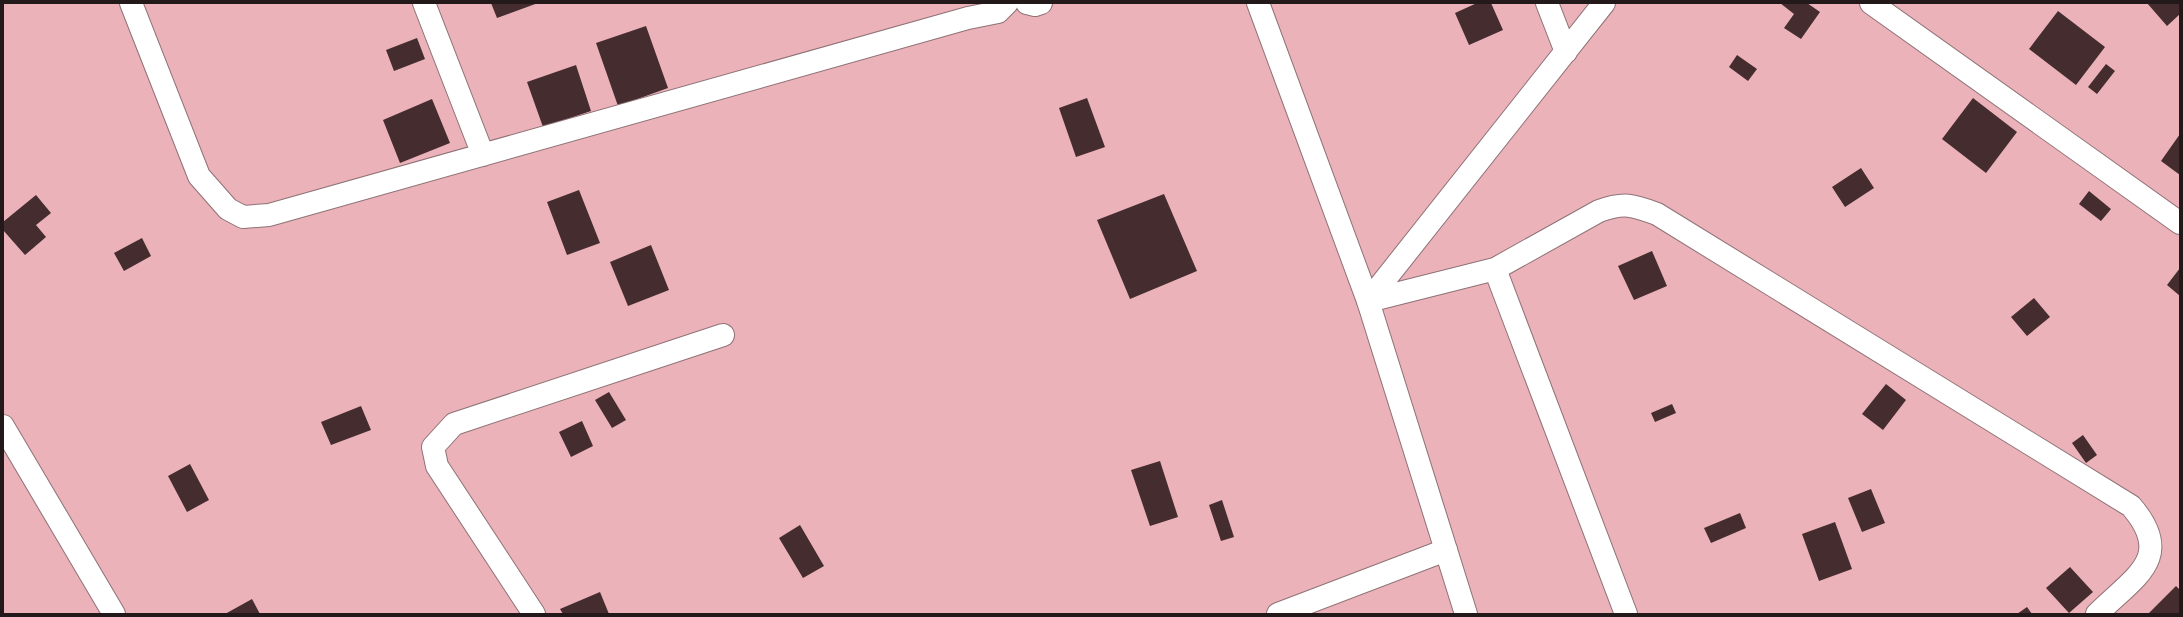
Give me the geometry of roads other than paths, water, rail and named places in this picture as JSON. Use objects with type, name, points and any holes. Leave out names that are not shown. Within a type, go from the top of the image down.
[{"type":"street","points":[[131,3],[199,176],[228,209],[243,217],[269,215],[961,20],[998,12],[1007,3]]},
{"type":"street","points":[[424,3],[483,155]]},
{"type":"street","points":[[1027,3],[1035,5],[1042,3]]},
{"type":"street","points":[[1258,3],[1368,301],[1466,614]]},
{"type":"street","points":[[1547,3],[1566,52]]},
{"type":"street","points":[[1368,301],[1604,3]]},
{"type":"street","points":[[1871,3],[2180,223]]},
{"type":"street","points":[[1368,301],[1495,269],[1599,211],[1614,206],[1626,204],[1657,214],[2131,506],[2147,527],[2151,539],[2152,551],[2148,561],[2140,571],[2097,614]]},
{"type":"street","points":[[1495,269],[1626,614]]},
{"type":"street","points":[[534,614],[437,466],[433,447],[454,424],[723,335]]},
{"type":"street","points":[[3,426],[114,614]]},
{"type":"street","points":[[1278,614],[1446,550]]}]
